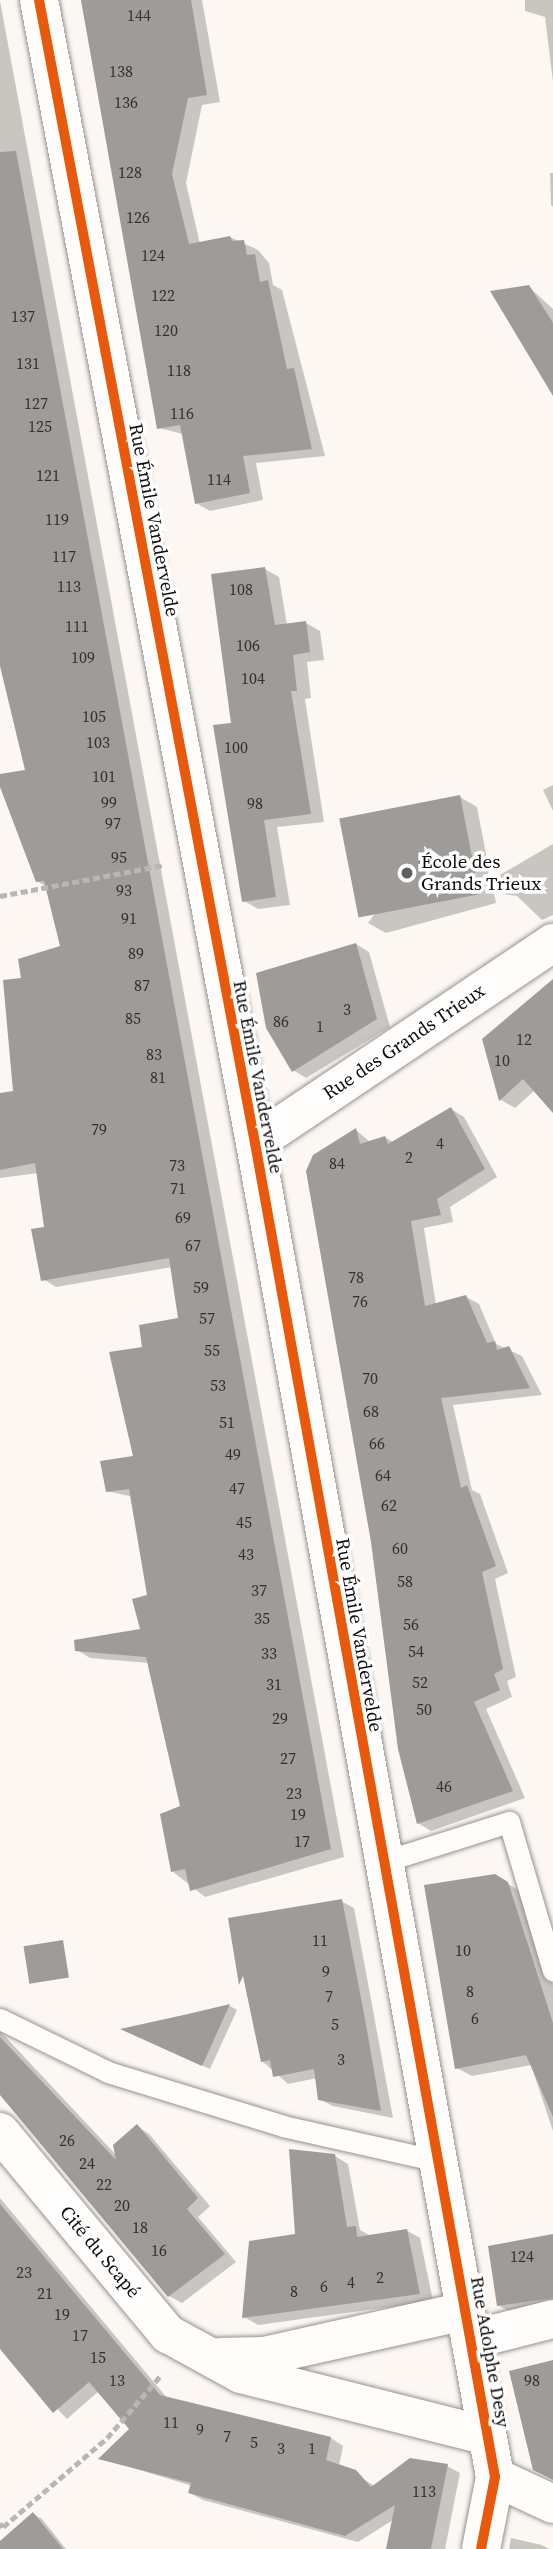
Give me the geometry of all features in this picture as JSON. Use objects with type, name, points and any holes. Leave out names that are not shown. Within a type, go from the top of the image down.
[{"type":"street","name":"Rue Émile Vandervelde","points":[[39,0],[255,1143],[439,2161]]},
{"type":"street","name":"Rue des Grands Trieux","points":[[255,1143],[553,943]]},
{"type":"street","name":"Cité du Scapé","points":[[0,2132],[168,2334],[241,2374],[488,2436]]},
{"type":"street","name":"Rue Adolphe Desy","points":[[439,2161],[495,2477],[481,2549]]},
{"type":"street","points":[[199,2351],[264,2356],[468,2326],[553,2319]]},
{"type":"street","points":[[495,2477],[553,2504]]},
{"type":"lane","points":[[385,1861],[509,1822],[553,1971]]},
{"type":"lane","points":[[0,2019],[108,2072],[283,2126],[439,2161]]},
{"type":"path","points":[[0,896],[202,858]]},
{"type":"path","points":[[0,2524],[107,2438],[199,2351]]},
{"type":"building","points":[[81,0],[191,0],[207,95],[188,98],[172,174],[189,244],[230,236],[232,241],[244,240],[247,255],[255,254],[260,282],[268,280],[287,369],[294,368],[312,449],[243,456],[250,493],[195,504],[180,425],[157,429]]},
{"type":"building","points":[[16,151],[331,1849],[190,1891],[185,1869],[171,1872],[160,1814],[180,1806],[146,1657],[75,1651],[74,1640],[140,1629],[132,1599],[147,1595],[129,1489],[106,1492],[100,1461],[133,1456],[109,1352],[142,1347],[139,1325],[178,1318],[169,1258],[41,1281],[31,1229],[44,1227],[35,1163],[0,1170],[0,1093],[13,1091],[3,980],[21,978],[18,959],[60,946],[44,881],[36,882],[0,787],[0,774],[25,770],[0,666],[0,152]]},
{"type":"building","points":[[529,285],[553,323],[553,396],[490,291]]},
{"type":"building","points":[[265,567],[275,625],[306,621],[310,652],[293,655],[297,691],[291,691],[311,814],[264,820],[276,897],[242,902],[213,725],[231,723],[211,574]]},
{"type":"building","points":[[460,795],[479,894],[359,918],[339,818]]},
{"type":"building","points":[[356,943],[377,1019],[292,1072],[266,1028],[256,973]]},
{"type":"building","points":[[553,979],[553,1113],[523,1079],[499,1101],[482,1039]]},
{"type":"building","points":[[451,1107],[485,1169],[437,1199],[441,1215],[411,1221],[425,1306],[466,1295],[487,1343],[495,1341],[497,1350],[509,1346],[530,1388],[441,1398],[461,1488],[467,1485],[496,1566],[482,1572],[503,1669],[494,1674],[500,1690],[474,1702],[513,1791],[417,1824],[398,1749],[371,1542],[306,1171],[313,1155],[356,1128],[360,1144],[385,1136],[388,1144]]},
{"type":"building","points":[[495,1874],[508,1882],[553,2023],[553,2117],[526,2055],[455,2069],[424,1885]]},
{"type":"building","points":[[342,1899],[381,2111],[318,2100],[314,2069],[273,2077],[270,2060],[261,2062],[243,1976],[239,1985],[228,1918]]},
{"type":"building","points":[[63,1940],[69,1978],[29,1984],[23,1946]]},
{"type":"building","points":[[230,2004],[202,2066],[120,2029],[188,2014]]},
{"type":"building","points":[[0,2037],[116,2160],[113,2145],[137,2124],[198,2198],[187,2209],[225,2254],[168,2297],[0,2095]]},
{"type":"building","points":[[289,2149],[335,2154],[347,2227],[356,2226],[357,2237],[407,2229],[420,2294],[242,2318],[249,2241],[295,2234]]},
{"type":"building","points":[[0,2204],[160,2395],[331,2437],[326,2460],[356,2470],[371,2487],[410,2458],[448,2464],[431,2549],[386,2549],[395,2505],[345,2536],[188,2493],[191,2483],[98,2459],[129,2429],[89,2382],[53,2413],[0,2349]]},
{"type":"building","points":[[553,2234],[553,2298],[497,2306],[488,2246]]},
{"type":"building","points":[[553,2360],[553,2480],[533,2470],[509,2371]]},
{"type":"building","points":[[33,2512],[63,2549],[0,2549],[0,2541]]},
{"type":"cycle path","points":[[39,0],[255,1143],[495,2477],[481,2549]]},
{"type":"place","name":"École des Grands Trieux","points":[[407,873]]}]
